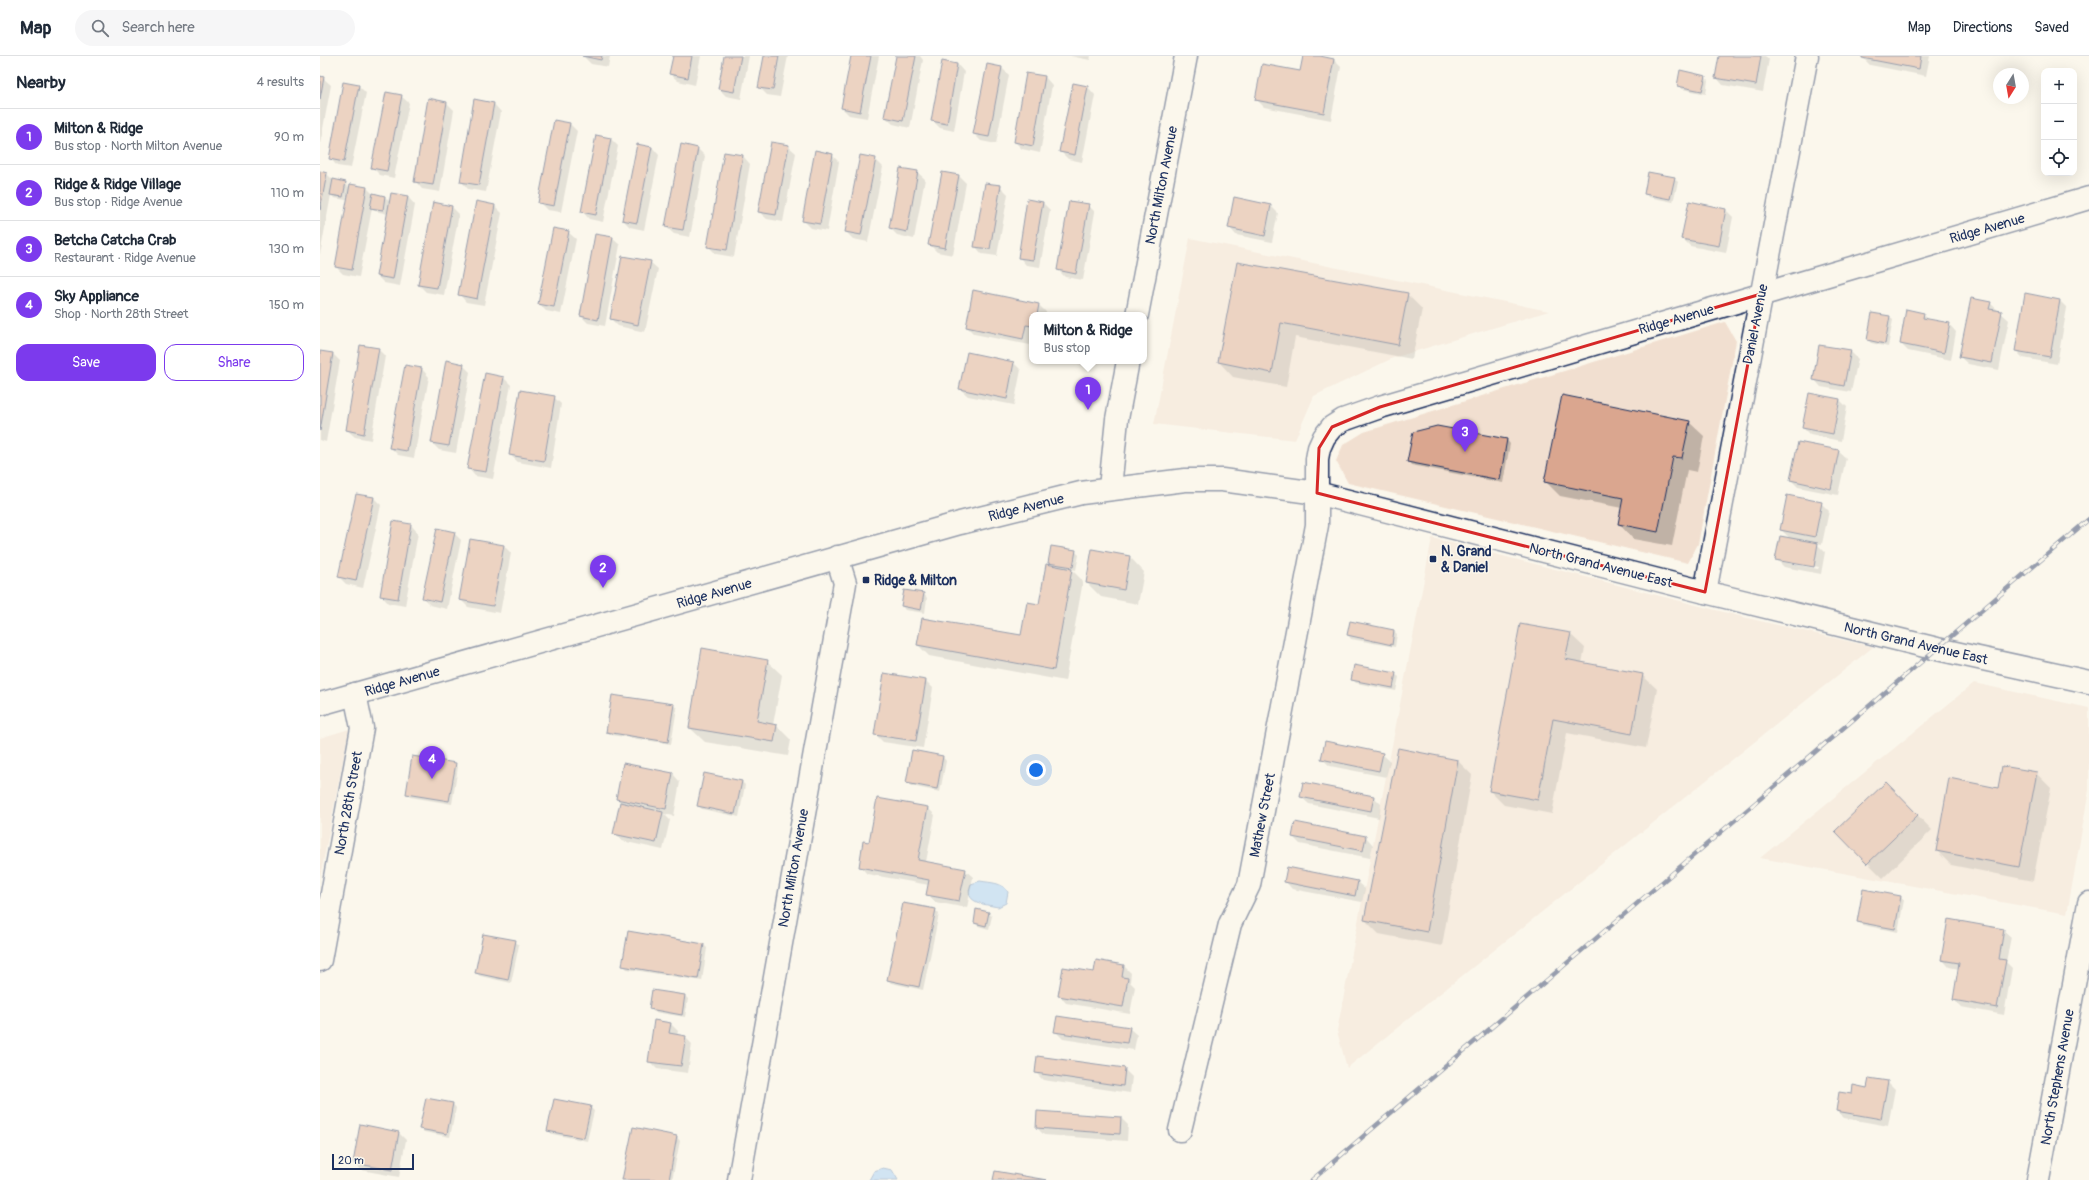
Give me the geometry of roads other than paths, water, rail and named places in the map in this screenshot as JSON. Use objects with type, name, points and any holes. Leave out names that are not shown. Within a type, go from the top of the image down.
[{"type":"street","name":"North Milton Avenue","points":[[1138,312],[1186,56]]},
{"type":"street","name":"Daniel Avenue","points":[[1705,592],[1807,56]]},
{"type":"street","name":"Ridge Avenue","points":[[1317,493],[1317,459],[1319,448],[1324,437],[1332,427],[1343,420],[1554,354],[2089,198]]},
{"type":"street","points":[[1110,488],[1117,419],[1127,364]]},
{"type":"street","name":"North Grand Avenue East","points":[[1110,488],[1186,480],[1222,480],[1317,493],[1936,649],[2089,682]]},
{"type":"street","name":"Ridge Avenue","points":[[320,704],[837,557],[1073,494],[1110,488]]},
{"type":"street","name":"Mathew Street","points":[[1180,1130],[1230,924],[1249,885],[1317,525],[1317,493]]},
{"type":"street","name":"North Milton Avenue","points":[[739,1180],[845,583],[837,557]]},
{"type":"street","name":"North 28th Street","points":[[320,960],[362,728],[355,694]]},
{"type":"street","name":"North Stephens Avenue","points":[[2038,1180],[2089,903]]},
{"type":"water","points":[[980,881],[1003,886],[1008,892],[1006,903],[998,907],[976,902],[972,899],[969,890],[971,884]]},
{"type":"water","points":[[883,1168],[892,1170],[898,1180],[869,1180],[874,1171]]},
{"type":"railway","points":[[1312,1180],[2089,519]]},
{"type":"place","name":"Milton & Ridge","points":[[1088,410]]},
{"type":"place","name":"Betcha Catcha Crab","points":[[1465,452]]},
{"type":"place","name":"N. Grand & Daniel","points":[[1433,559]]},
{"type":"place","name":"Ridge & Milton","points":[[866,580]]},
{"type":"place","name":"Ridge & Ridge Village","points":[[603,588]]},
{"type":"place","name":"Sky Appliance","points":[[432,779]]}]
